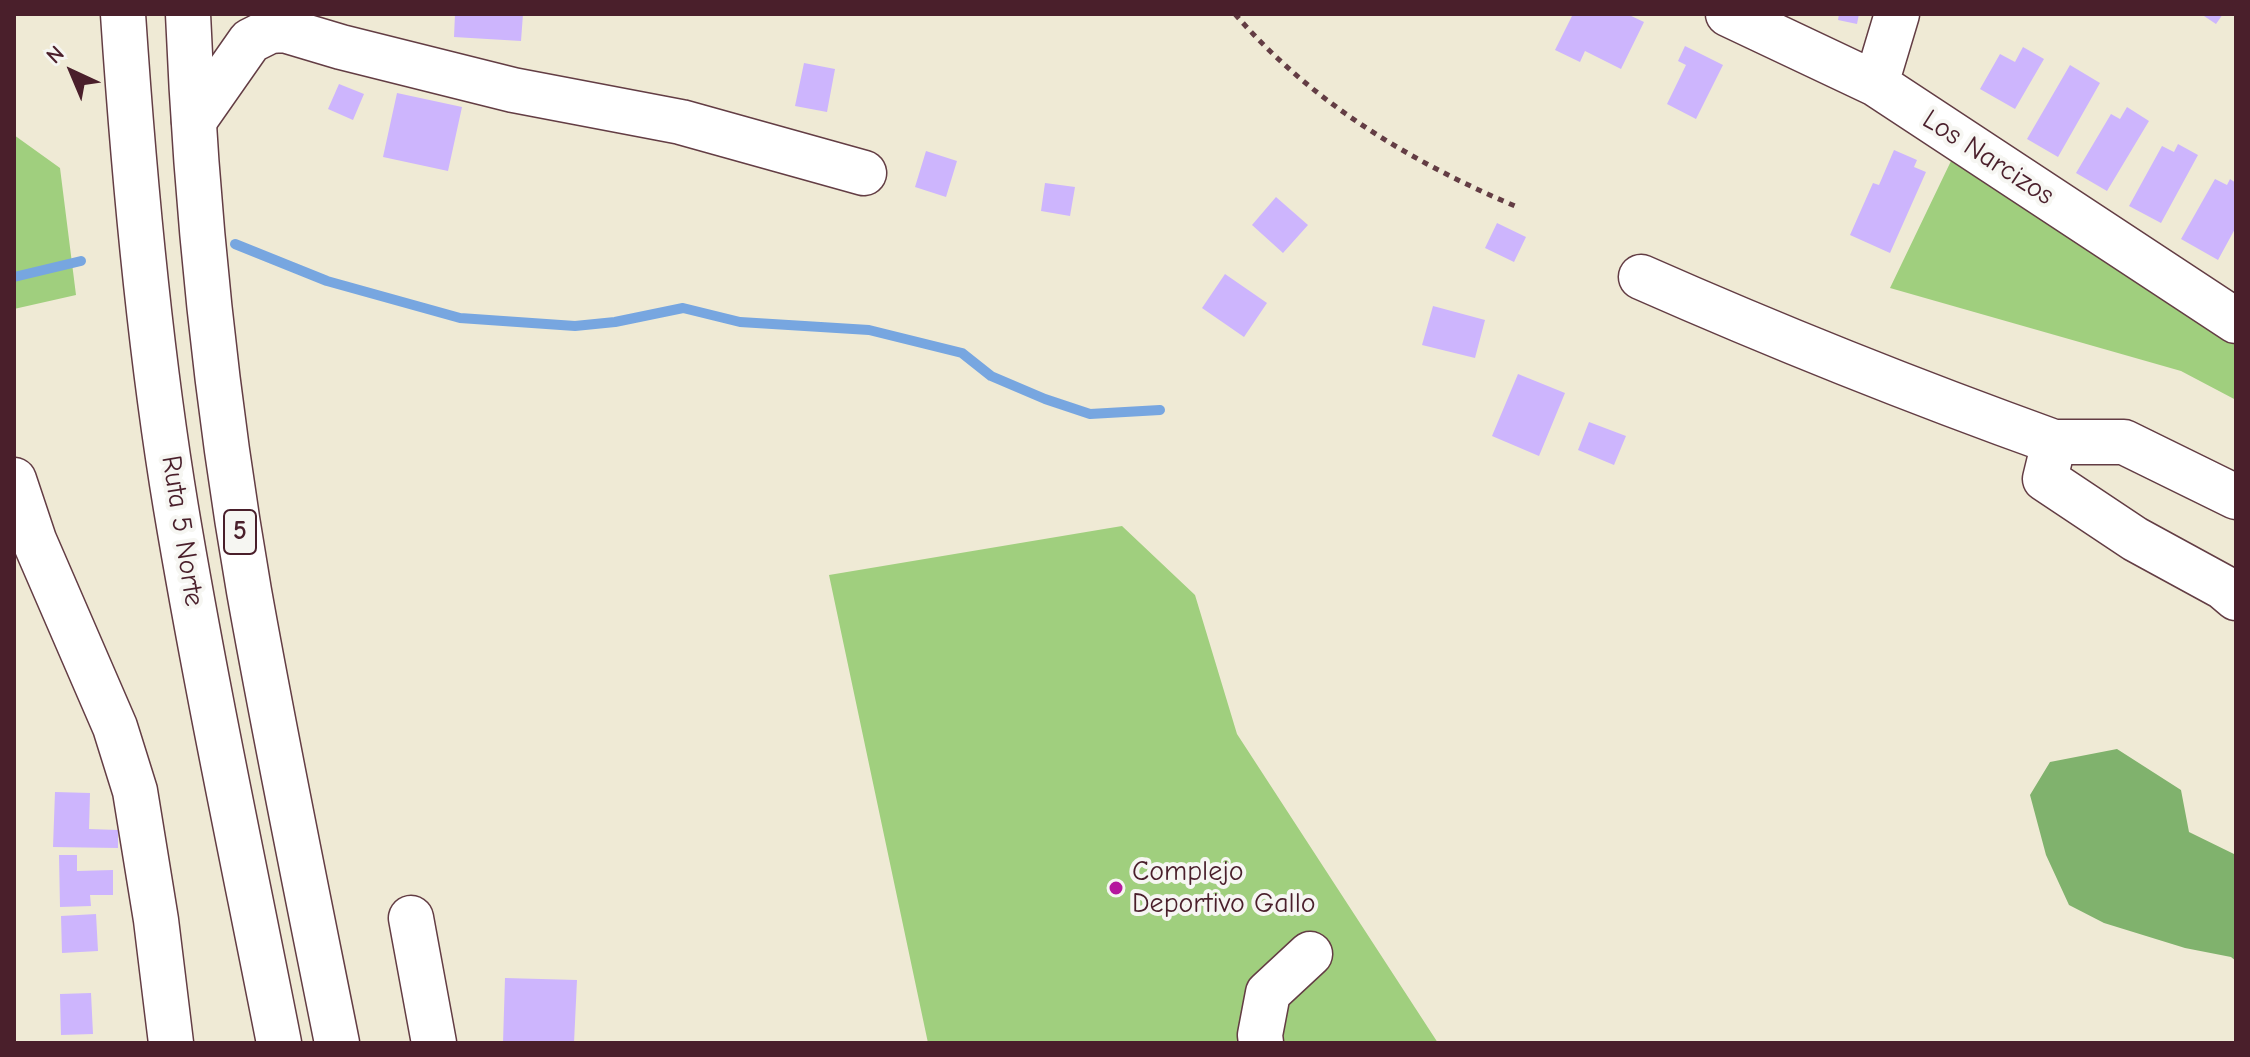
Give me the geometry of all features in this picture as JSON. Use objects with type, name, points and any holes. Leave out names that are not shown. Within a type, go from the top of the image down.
[{"type":"main road","name":"Ruta 5 Norte","points":[[123,14],[143,249],[176,506],[279,1043]]},
{"type":"main road","name":"Ruta 5 Norte","points":[[188,14],[194,121],[216,355],[241,537],[266,682],[337,1043]]},
{"type":"main road","name":"Los Narcizos","points":[[1728,14],[1876,84],[2236,321]]},
{"type":"main road","points":[[1876,84],[1897,14]]},
{"type":"main road","points":[[194,121],[250,41],[270,31],[284,30],[513,90],[681,122],[864,173]]},
{"type":"main road","points":[[1641,277],[1919,394],[2054,442],[2124,442],[2236,497]]},
{"type":"main road","points":[[2054,442],[2045,479],[2135,539],[2223,587],[2236,598]]},
{"type":"main road","points":[[14,480],[34,540],[115,727],[135,791],[156,920],[171,1043]]},
{"type":"main road","points":[[411,918],[434,1043]]},
{"type":"main road","points":[[1261,1043],[1268,993],[1310,954]]},
{"type":"path","points":[[1235,14],[1279,60],[1366,129],[1463,184],[1515,206]]},
{"type":"green space","points":[[14,135],[60,168],[76,295],[14,309]]},
{"type":"green space","points":[[1951,161],[2236,340],[2236,400],[2181,371],[1890,288]]},
{"type":"green space","name":"Complejo Deportivo Gallo","points":[[1122,526],[1195,595],[1237,734],[1438,1043],[928,1043],[829,575]]},
{"type":"green space","points":[[2117,749],[2181,790],[2189,832],[2236,855],[2236,961],[2231,957],[2185,948],[2104,923],[2069,905],[2046,855],[2030,795],[2050,762]]},
{"type":"building","points":[[455,14],[523,14],[521,41],[454,37]]},
{"type":"building","points":[[1573,14],[1627,14],[1644,22],[1621,69],[1585,51],[1580,62],[1555,50]]},
{"type":"building","points":[[1839,14],[1859,14],[1857,24],[1838,20]]},
{"type":"building","points":[[2201,14],[2223,14],[2216,24]]},
{"type":"building","points":[[1685,46],[1723,65],[1696,119],[1667,104],[1686,65],[1678,61]]},
{"type":"building","points":[[2023,47],[2044,59],[2015,109],[1980,89],[2000,54],[2015,62]]},
{"type":"building","points":[[804,63],[835,69],[827,112],[795,106]]},
{"type":"building","points":[[2070,65],[2100,83],[2058,157],[2027,139]]},
{"type":"building","points":[[339,84],[364,94],[353,120],[328,109]]},
{"type":"building","points":[[397,93],[462,107],[448,171],[383,157]]},
{"type":"building","points":[[2127,107],[2149,121],[2107,191],[2076,173],[2111,114],[2120,119]]},
{"type":"building","points":[[2178,144],[2198,155],[2161,223],[2129,206],[2162,146],[2174,152]]},
{"type":"building","points":[[1894,150],[1917,160],[1914,167],[1926,172],[1890,253],[1850,235],[1873,183],[1879,185]]},
{"type":"building","points":[[926,151],[957,161],[946,197],[915,187]]},
{"type":"building","points":[[2215,179],[2227,185],[2230,179],[2236,183],[2236,227],[2218,260],[2181,239]]},
{"type":"building","points":[[1045,183],[1075,187],[1070,216],[1041,211]]},
{"type":"building","points":[[1276,197],[1308,225],[1283,253],[1252,225]]},
{"type":"building","points":[[1497,223],[1526,237],[1514,262],[1485,248]]},
{"type":"building","points":[[1225,274],[1267,303],[1244,337],[1202,308]]},
{"type":"building","points":[[1433,306],[1485,320],[1475,358],[1422,345]]},
{"type":"building","points":[[1518,374],[1565,393],[1539,456],[1492,436]]},
{"type":"building","points":[[1589,422],[1626,436],[1614,465],[1578,450]]},
{"type":"building","points":[[55,792],[90,793],[89,829],[118,830],[118,848],[53,847]]},
{"type":"building","points":[[59,855],[77,855],[77,871],[113,870],[113,895],[90,895],[91,906],[60,907]]},
{"type":"building","points":[[96,914],[98,951],[62,953],[61,916]]},
{"type":"building","points":[[505,978],[577,980],[574,1043],[503,1043]]},
{"type":"building","points":[[91,993],[93,1034],[61,1035],[60,994]]},
{"type":"waterway","points":[[235,244],[327,281],[460,318],[575,326],[615,322],[683,308],[740,322],[869,330],[962,353],[991,376],[1090,414],[1160,410]]},
{"type":"waterway","points":[[14,277],[81,261]]},
{"type":"place","name":"Complejo Deportivo Gallo","points":[[1116,888]]}]
